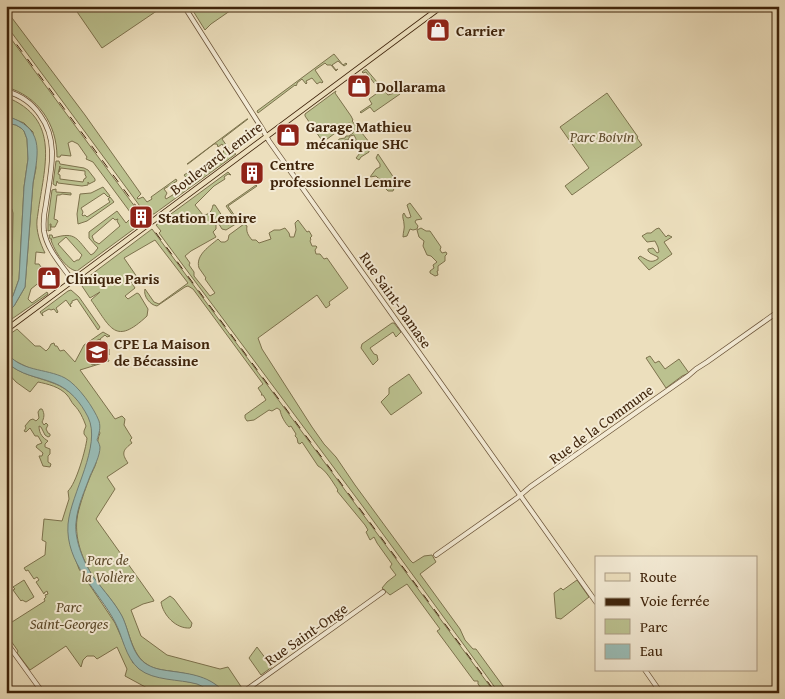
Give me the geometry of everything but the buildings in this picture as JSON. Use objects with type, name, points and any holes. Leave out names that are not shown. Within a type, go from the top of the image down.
[{"type":"main road","name":"Boulevard Lemire","points":[[6,330],[442,6]]},
{"type":"street","name":"Rue Saint-Damase","points":[[184,6],[269,141],[595,601]]},
{"type":"street","points":[[6,91],[20,97],[32,106],[43,118],[49,130],[52,156],[44,215],[44,232],[52,251],[72,280]]},
{"type":"street","name":"Rue de la Commune","points":[[436,555],[779,311]]},
{"type":"street","name":"Rue Saint-Onge","points":[[242,693],[383,592]]},
{"type":"street","points":[[6,642],[43,693]]},
{"type":"street","points":[[646,672],[661,693]]},
{"type":"green space","points":[[73,6],[164,6],[102,48]]},
{"type":"green space","points":[[190,6],[237,6],[205,30]]},
{"type":"green space","points":[[6,10],[85,115],[141,194],[138,199],[143,197],[147,202],[176,179],[177,181],[164,189],[167,193],[166,199],[191,184],[184,175],[187,173],[194,175],[205,170],[225,149],[228,151],[222,144],[218,147],[217,144],[214,144],[187,164],[247,119],[248,119],[222,139],[232,153],[236,154],[154,214],[150,216],[145,210],[147,214],[145,213],[6,25]]},
{"type":"green space","points":[[6,32],[144,220],[77,271],[69,267],[61,259],[49,235],[52,235],[53,238],[67,235],[72,236],[91,255],[98,248],[89,238],[89,232],[117,211],[126,223],[133,216],[93,162],[86,159],[87,157],[78,144],[72,141],[68,143],[71,156],[61,155],[57,157],[54,133],[44,113],[27,97],[6,87]],"holes":[[[113,218],[115,220],[118,219],[117,221],[120,226],[99,244],[94,241],[92,236]],[[66,237],[82,255],[79,260],[74,262],[58,244]]]},
{"type":"green space","points":[[334,54],[343,65],[347,64],[344,66],[338,61],[332,65],[336,70],[338,69],[336,71],[331,65],[325,63],[315,70],[322,83],[317,84],[312,78],[306,81],[306,84],[302,79],[296,86],[258,113],[257,111]]},
{"type":"green space","points":[[366,69],[388,95],[398,92],[400,94],[374,112],[370,107],[361,113],[372,104],[369,99],[380,91],[366,72],[362,72]]},
{"type":"green space","points":[[336,91],[335,93],[351,116],[352,121],[356,126],[360,126],[358,128],[373,147],[359,160],[356,158],[365,146],[358,143],[355,144],[356,139],[354,135],[341,143],[340,147],[337,144],[339,139],[353,133],[352,125],[349,123],[323,142],[305,116],[305,114]]},
{"type":"green space","name":"Parc Boivin","points":[[607,93],[642,145],[572,195],[565,186],[589,168],[560,127]]},
{"type":"green space","points":[[6,97],[24,106],[35,118],[42,131],[45,146],[45,162],[37,224],[39,237],[45,253],[36,252],[35,264],[39,264],[41,267],[38,269],[43,276],[39,278],[41,281],[31,289],[28,299],[32,303],[47,292],[48,294],[6,323],[6,314],[14,306],[25,287],[33,183],[36,168],[33,132],[24,123],[6,116]]},
{"type":"green space","points":[[6,123],[16,125],[24,131],[27,139],[28,159],[24,187],[19,279],[13,296],[6,304],[6,295],[12,275],[13,213],[12,209],[8,207],[6,210]]},
{"type":"green space","points":[[378,154],[396,181],[393,191],[388,191],[385,188],[386,181],[376,176],[370,177],[380,167],[376,158]]},
{"type":"green space","points":[[56,161],[59,161],[60,164],[84,168],[95,179],[95,181],[89,184],[88,182],[88,185],[82,186],[58,183],[57,181],[56,186],[53,184]],"holes":[[[60,166],[59,172],[61,168],[85,171],[86,178],[83,182],[60,179],[58,174]]]},
{"type":"green space","points":[[228,172],[231,175],[228,174],[224,177],[225,179],[214,186],[195,205],[203,215],[209,213],[213,205],[215,205],[228,225],[236,220],[226,206],[257,186],[228,206],[239,222],[226,230],[222,229],[216,221],[216,229],[213,232],[216,237],[185,256],[190,263],[189,265],[194,272],[194,276],[210,296],[215,293],[199,268],[199,259],[204,251],[218,239],[221,242],[225,242],[228,240],[229,235],[244,224],[247,226],[252,240],[256,240],[259,243],[271,239],[269,233],[274,230],[285,228],[290,237],[294,237],[295,223],[298,220],[307,232],[309,231],[312,236],[310,241],[312,246],[317,247],[315,250],[316,254],[320,254],[324,259],[327,258],[348,288],[329,302],[330,305],[326,308],[317,295],[258,338],[262,349],[312,427],[336,457],[410,560],[413,563],[424,556],[432,555],[436,562],[420,574],[460,629],[465,640],[473,649],[476,649],[508,693],[499,693],[159,233],[161,231],[156,225]]},
{"type":"green space","points":[[103,187],[110,196],[108,197],[104,193],[81,208],[82,215],[87,217],[110,202],[108,199],[110,197],[114,202],[87,221],[78,224],[77,214],[80,194],[91,193]]},
{"type":"green space","points":[[56,189],[56,192],[71,193],[71,195],[57,195],[54,219],[58,221],[55,227],[51,227],[50,224],[51,230],[48,231],[52,190]]},
{"type":"green space","points":[[410,203],[422,219],[415,222],[418,226],[417,229],[410,229],[407,236],[403,237],[403,214],[408,218],[411,217],[407,205]]},
{"type":"green space","points":[[421,228],[430,231],[441,247],[442,253],[446,252],[447,254],[445,261],[438,266],[438,275],[435,276],[430,271],[437,262],[427,255],[423,246],[424,241],[419,237],[417,230]]},
{"type":"green space","points":[[659,228],[666,237],[668,235],[672,237],[664,242],[672,254],[649,270],[638,258],[640,256],[651,261],[658,259],[648,249],[653,248],[657,253],[659,252],[658,247],[655,241],[647,242],[642,236]]},
{"type":"green space","points":[[152,229],[495,693],[485,693],[478,684],[478,681],[474,681],[437,631],[440,629],[407,584],[390,595],[382,588],[396,575],[390,567],[392,564],[374,537],[370,540],[365,525],[337,491],[329,476],[318,466],[302,442],[298,443],[296,434],[281,415],[280,410],[277,408],[272,411],[269,410],[254,420],[247,421],[245,415],[266,400],[258,388],[263,384],[193,289],[188,286],[185,287],[157,306],[148,300],[145,289],[154,302],[159,304],[188,283],[155,240],[124,258],[137,277],[131,282],[135,288],[125,296],[128,299],[137,293],[139,294],[148,309],[147,316],[128,330],[120,332],[114,330],[104,319],[91,300],[100,292],[90,298],[80,283]]},
{"type":"green space","points":[[71,290],[79,297],[100,327],[98,330],[77,299],[72,301],[71,307],[66,300],[56,308],[57,313],[54,309],[49,309],[42,313],[43,316],[40,312]]},
{"type":"green space","points":[[392,323],[401,332],[396,337],[393,332],[370,348],[377,355],[378,360],[373,365],[361,348],[362,344]]},
{"type":"green space","name":"Parc de la Volière","points":[[17,329],[35,346],[40,346],[46,351],[54,343],[60,351],[64,350],[75,362],[84,345],[103,332],[110,336],[107,337],[105,335],[100,339],[101,341],[99,339],[92,344],[94,354],[107,352],[92,359],[91,355],[92,365],[108,361],[108,358],[109,361],[80,370],[115,419],[122,416],[125,419],[124,425],[132,438],[130,440],[132,443],[124,452],[124,457],[128,463],[107,477],[115,489],[96,519],[154,601],[131,610],[141,636],[167,655],[220,669],[228,667],[242,688],[235,692],[225,693],[213,683],[199,677],[161,670],[142,661],[134,649],[118,610],[94,578],[85,562],[77,536],[79,509],[96,463],[100,433],[83,395],[15,361],[9,356],[6,351],[6,337]]},
{"type":"green space","points":[[650,356],[655,363],[659,361],[665,369],[679,359],[689,373],[666,388],[646,358]]},
{"type":"green space","name":"Parc Saint-Georges","points":[[6,362],[23,373],[60,386],[73,395],[88,414],[92,429],[92,441],[71,547],[79,569],[115,623],[133,663],[184,681],[200,684],[214,693],[157,693],[125,676],[127,669],[117,647],[97,659],[94,656],[87,656],[83,660],[81,667],[66,646],[30,670],[17,653],[18,651],[6,634],[6,623],[12,622],[45,601],[45,595],[48,594],[47,591],[44,594],[36,582],[39,580],[37,577],[34,579],[28,570],[26,571],[24,568],[45,555],[46,542],[42,540],[44,519],[62,521],[69,499],[68,491],[83,458],[87,438],[84,434],[86,426],[82,417],[64,392],[54,386],[38,382],[30,392],[16,382],[6,371]]},
{"type":"green space","points":[[409,374],[422,393],[391,415],[381,402],[389,394],[389,388]]},
{"type":"green space","points":[[42,409],[44,414],[42,422],[44,425],[46,423],[48,425],[46,429],[50,434],[48,437],[45,435],[39,426],[44,439],[48,441],[45,447],[50,449],[48,462],[51,464],[50,467],[43,466],[39,456],[42,456],[43,453],[36,447],[42,443],[38,436],[35,436],[30,428],[26,432],[24,431],[25,426],[30,420],[36,421],[39,418],[38,412]]},
{"type":"green space","points":[[24,580],[34,597],[26,602],[21,601],[13,590],[15,589],[13,587]]},
{"type":"green space","points":[[577,580],[589,597],[561,619],[556,618],[554,593],[561,588],[563,590]]},
{"type":"green space","points":[[170,596],[192,623],[190,628],[175,624],[164,612],[161,602]]},
{"type":"green space","points":[[257,647],[272,667],[261,675],[249,658]]},
{"type":"water","points":[[6,116],[27,126],[33,133],[36,141],[37,160],[33,183],[25,287],[14,306],[6,314],[6,304],[13,296],[19,279],[24,187],[28,159],[27,139],[24,131],[16,125],[6,123]]},
{"type":"water","points":[[6,351],[18,363],[58,375],[70,381],[85,397],[99,421],[100,428],[97,440],[100,450],[78,511],[76,523],[77,537],[88,567],[122,616],[134,650],[142,661],[148,665],[162,670],[207,679],[225,693],[215,693],[190,682],[152,676],[139,669],[130,659],[115,622],[77,564],[68,538],[70,512],[89,455],[91,429],[88,417],[78,402],[65,389],[12,367],[6,362]]},
{"type":"railway","points":[[6,30],[496,693]]},
{"type":"place","name":"Carrier","points":[[438,30]]},
{"type":"place","name":"Dollarama","points":[[359,86]]},
{"type":"place","name":"Garage Mathieu mécanique SHC","points":[[288,135]]},
{"type":"place","name":"Centre professionnel Lemire","points":[[252,173]]},
{"type":"place","name":"Station Lemire","points":[[141,217]]},
{"type":"place","name":"Clinique Paris","points":[[49,278]]},
{"type":"place","name":"CPE La Maison de Bécassine","points":[[97,352]]}]
